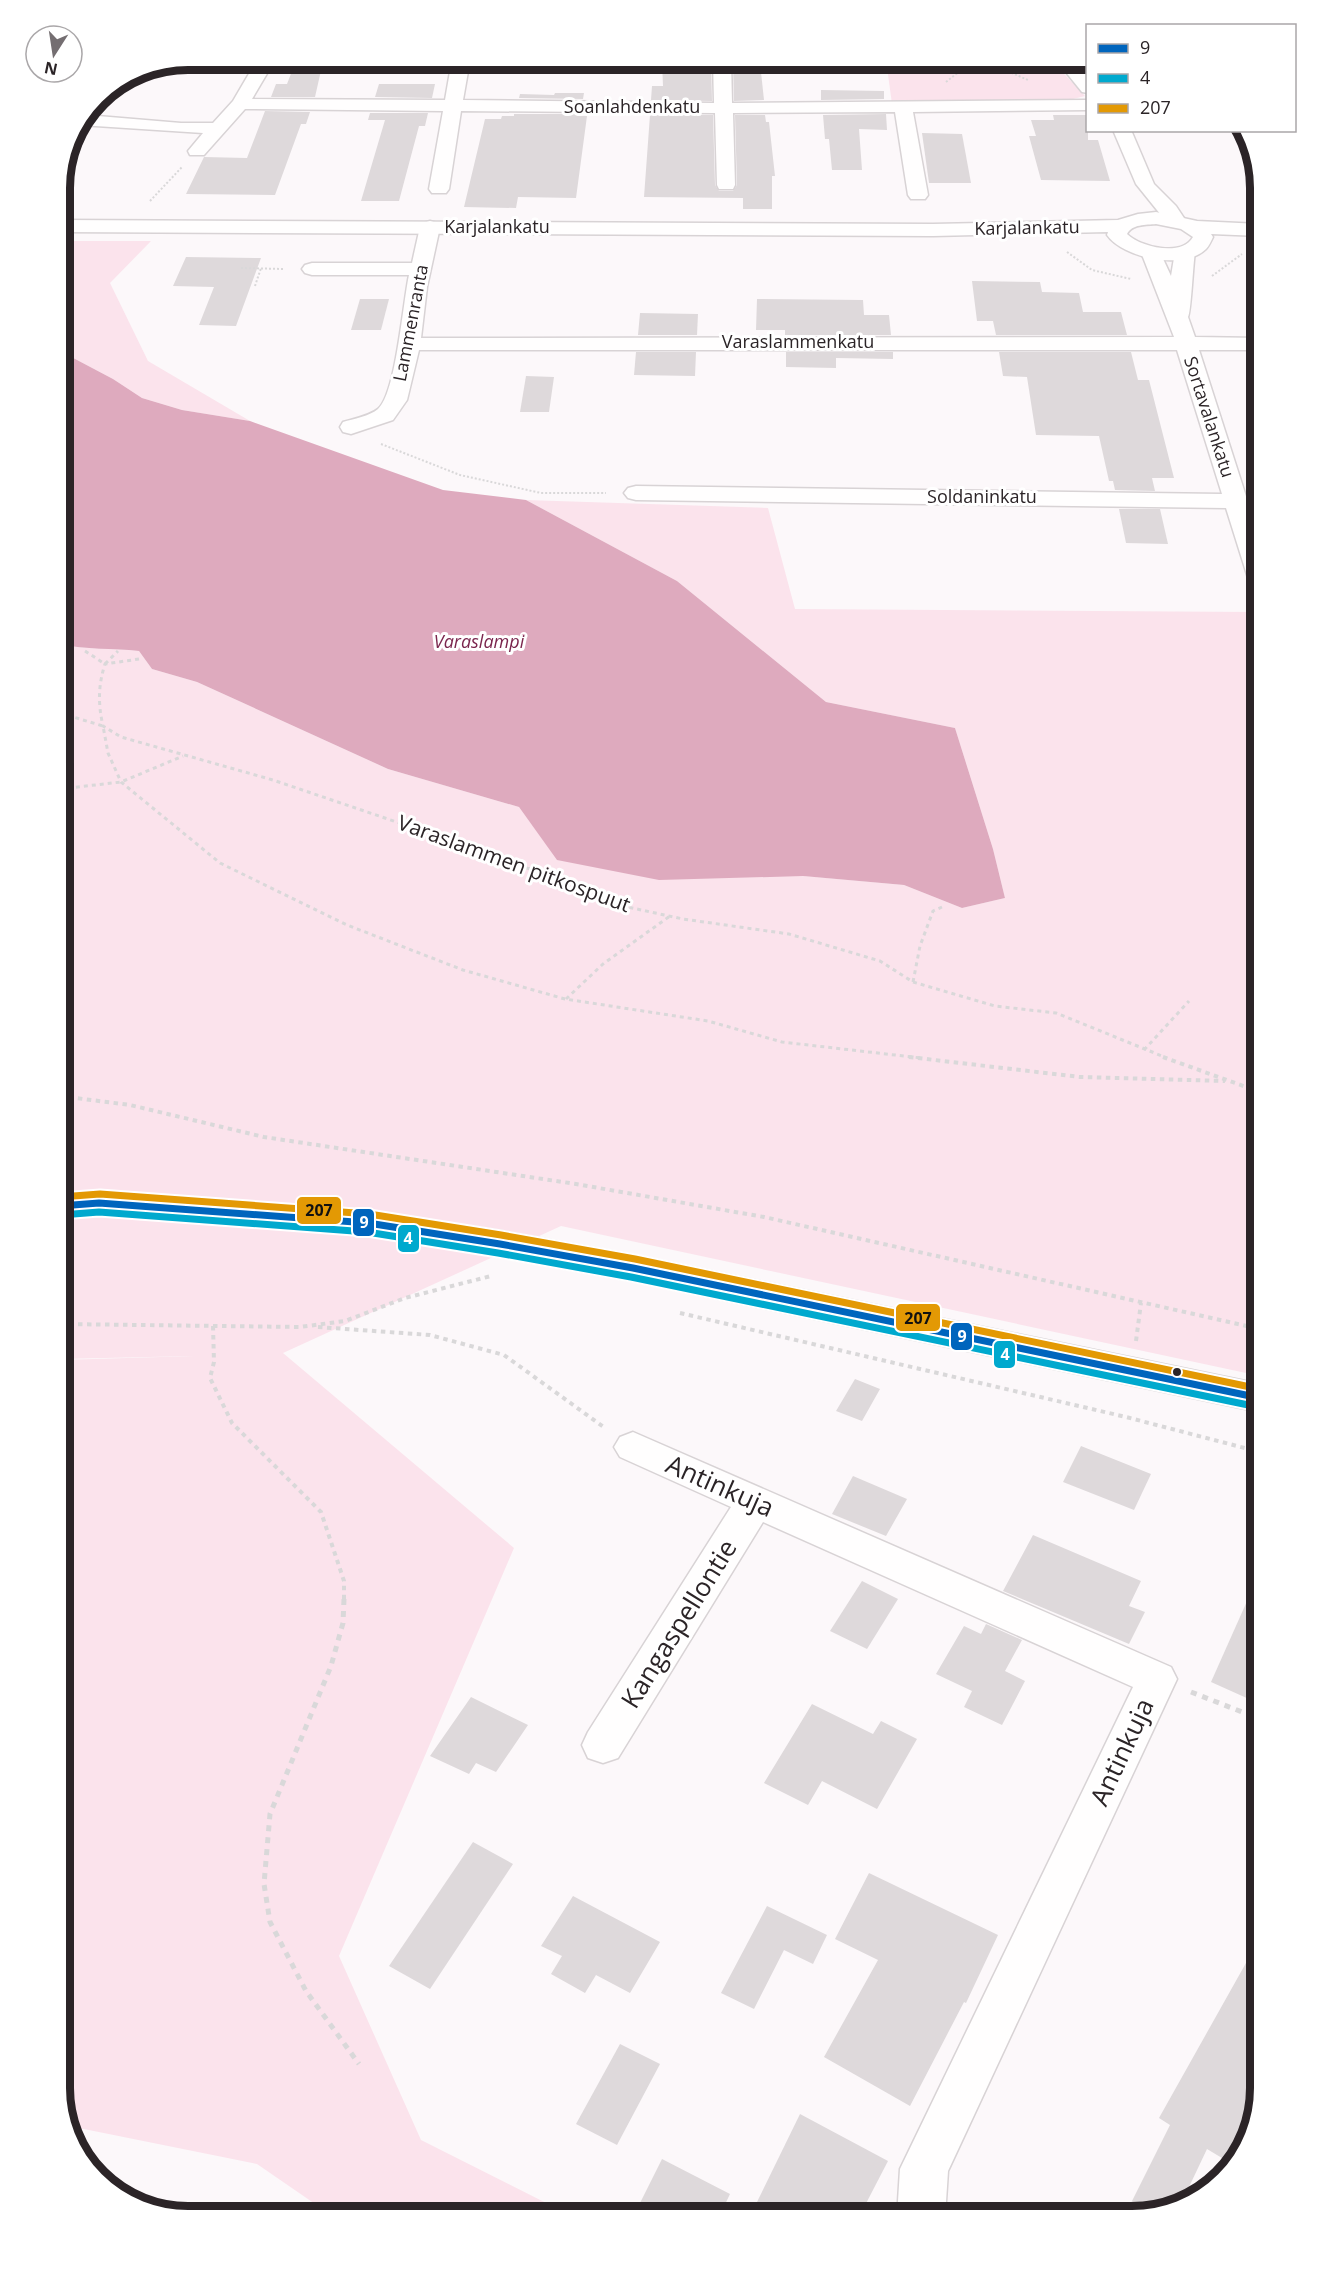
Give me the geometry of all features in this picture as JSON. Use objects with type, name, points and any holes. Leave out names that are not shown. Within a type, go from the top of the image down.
[{"type":"street","points":[[197,151],[240,104],[260,70]]},
{"type":"street","points":[[439,189],[459,70]]},
{"type":"street","points":[[722,71],[726,185]]},
{"type":"street","points":[[1073,71],[1086,86]]},
{"type":"street","name":"Soanlahdenkatu","points":[[240,104],[724,108],[1086,105]]},
{"type":"street","points":[[903,108],[918,195]]},
{"type":"street","points":[[92,121],[181,128],[219,128]]},
{"type":"street","points":[[1123,132],[1138,162],[1146,185],[1170,209],[1189,235]]},
{"type":"street","points":[[1146,185],[1143,208],[1125,228],[1126,245],[1151,252],[1189,235],[1250,231]]},
{"type":"street","name":"Karjalankatu","points":[[71,226],[933,230],[1125,228],[1156,218],[1189,235]]},
{"type":"street","name":"Lammenranta","points":[[351,427],[385,415],[392,408],[410,344],[420,269],[430,227]]},
{"type":"street","points":[[1189,235],[1250,237]]},
{"type":"street","name":"Sortavalankatu","points":[[1183,333],[1180,284],[1189,235]]},
{"type":"street","name":"Sortavalankatu","points":[[1151,252],[1183,333],[1250,546]]},
{"type":"street","points":[[312,269],[420,269]]},
{"type":"street","name":"Varaslammenkatu","points":[[410,344],[1183,333],[1250,343]]},
{"type":"street","name":"Soldaninkatu","points":[[636,493],[1236,501]]},
{"type":"street","points":[[70,1205],[99,1203],[368,1223],[500,1244],[633,1268],[1250,1396]]},
{"type":"street","points":[[919,1329],[1250,1410]]},
{"type":"street","name":"Antinkuja","points":[[633,1447],[1156,1678],[924,2169],[922,2206]]},
{"type":"street","name":"Kangaspellontie","points":[[603,1745],[755,1502]]},
{"type":"path","points":[[148,204],[197,151]]},
{"type":"path","points":[[241,268],[312,269]]},
{"type":"path","points":[[255,286],[261,268]]},
{"type":"path","points":[[351,427],[386,447],[460,475],[542,493],[636,493]]},
{"type":"path","points":[[85,651],[105,664],[139,659]]},
{"type":"path","points":[[118,651],[105,664],[97,696],[108,753],[121,782],[220,863],[347,925],[463,970],[565,999],[708,1022],[782,1042],[1080,1077],[1231,1082]]},
{"type":"path","name":"Varaslammen pitkospuut","points":[[71,716],[103,726],[121,737],[144,745],[273,780],[432,834],[506,863],[563,878],[609,903],[670,916],[789,934],[880,961],[913,982],[995,1006],[1056,1013],[1144,1050],[1250,1089]]},
{"type":"path","points":[[71,788],[121,782],[184,755]]},
{"type":"path","points":[[913,982],[920,946],[933,911],[942,908]]},
{"type":"path","points":[[565,999],[603,964],[670,916]]},
{"type":"path","points":[[1144,1050],[1189,1001]]},
{"type":"path","points":[[71,1097],[130,1105],[264,1137],[576,1184],[764,1217],[1250,1327]]},
{"type":"path","points":[[300,1327],[345,1321],[405,1298],[487,1276],[497,1277]]},
{"type":"path","points":[[1135,1346],[1141,1303]]},
{"type":"path","points":[[669,1310],[1126,1417],[1250,1449]]},
{"type":"path","points":[[70,1324],[338,1327],[430,1335],[504,1355],[633,1447]]},
{"type":"path","points":[[213,1326],[214,1362],[210,1378],[232,1423],[321,1512],[344,1581],[343,1623],[331,1666],[270,1814],[264,1884],[270,1922],[306,1991],[359,2064]]},
{"type":"path","points":[[1156,1678],[1250,1715]]},
{"type":"shaded area","points":[[887,71],[1061,71],[1085,96],[1061,102],[892,104]]},
{"type":"shaded area","points":[[71,241],[151,241],[110,283],[148,361],[250,421],[182,410],[142,398],[113,379],[71,357]]},
{"type":"shaded area","points":[[526,500],[768,508],[795,609],[1250,612],[1250,1374],[561,1226],[283,1353],[514,1548],[339,1956],[421,2140],[552,2206],[318,2206],[257,2164],[78,2128],[73,2112],[70,2089],[70,1360],[194,1356],[70,1359],[71,646],[139,651],[152,669],[197,682],[388,769],[519,807],[558,860],[904,885],[962,908],[1005,898],[993,849],[955,728],[826,702],[677,581]]},
{"type":"water","name":"Varaslampi","points":[[71,357],[113,379],[142,398],[182,410],[250,421],[443,490],[526,500],[677,581],[826,702],[955,728],[993,849],[1005,898],[962,908],[904,885],[803,876],[659,880],[557,860],[519,807],[388,769],[197,682],[152,669],[139,651],[71,646]]},
{"type":"building","points":[[292,70],[321,70],[315,97],[271,97],[276,84],[287,84]]},
{"type":"building","points":[[662,70],[711,71],[712,101],[651,100],[652,86],[663,86]]},
{"type":"building","points":[[733,71],[761,71],[764,100],[734,101]]},
{"type":"building","points":[[379,84],[435,84],[432,98],[375,97]]},
{"type":"building","points":[[821,90],[884,91],[884,99],[821,100]]},
{"type":"building","points":[[555,93],[584,93],[583,99],[519,98],[520,94],[554,95]]},
{"type":"building","points":[[265,111],[310,112],[306,124],[301,124],[275,195],[186,194],[204,157],[247,158]]},
{"type":"building","points":[[370,113],[428,113],[425,126],[419,126],[399,201],[361,201],[385,120],[368,120]]},
{"type":"building","points":[[514,114],[581,114],[581,116],[587,116],[576,198],[518,197],[516,208],[464,207],[485,119],[501,119],[502,116],[514,116]]},
{"type":"building","points":[[886,114],[887,130],[859,129],[862,170],[832,170],[829,139],[825,139],[823,115]]},
{"type":"building","points":[[650,115],[713,115],[715,185],[719,191],[733,191],[737,185],[735,115],[765,115],[766,122],[769,122],[775,176],[772,176],[772,209],[743,209],[743,198],[644,197]]},
{"type":"building","points":[[1053,115],[1086,115],[1088,140],[1098,140],[1110,181],[1041,180],[1029,136],[1036,136],[1031,120],[1054,120]]},
{"type":"building","points":[[922,133],[962,134],[971,183],[929,183]]},
{"type":"building","points":[[186,257],[261,258],[236,326],[199,325],[214,287],[173,286]]},
{"type":"building","points":[[972,281],[1040,282],[1042,292],[1079,293],[1083,312],[1121,312],[1127,335],[996,335],[993,321],[977,321]]},
{"type":"building","points":[[360,299],[389,299],[381,330],[351,330]]},
{"type":"building","points":[[757,299],[863,300],[864,315],[889,315],[891,335],[785,335],[785,330],[756,330]]},
{"type":"building","points":[[640,313],[698,314],[697,335],[638,335]]},
{"type":"building","points":[[636,352],[696,352],[695,376],[634,375]]},
{"type":"building","points":[[786,352],[893,352],[893,359],[836,358],[836,368],[786,367]]},
{"type":"building","points":[[999,352],[1131,352],[1138,380],[1149,380],[1174,478],[1152,478],[1155,491],[1115,490],[1113,481],[1109,481],[1099,436],[1036,435],[1027,377],[1003,376]]},
{"type":"building","points":[[526,376],[554,377],[549,412],[520,412]]},
{"type":"building","points":[[1119,509],[1160,509],[1168,544],[1126,543]]},
{"type":"building","points":[[855,1379],[880,1389],[862,1421],[836,1411]]},
{"type":"building","points":[[1081,1446],[1151,1474],[1134,1510],[1063,1482]]},
{"type":"building","points":[[853,1476],[907,1499],[886,1536],[832,1514]]},
{"type":"building","points":[[1033,1535],[1141,1581],[1129,1606],[1145,1612],[1129,1644],[1003,1591]]},
{"type":"building","points":[[862,1581],[898,1599],[867,1649],[830,1631]]},
{"type":"building","points":[[1250,1594],[1250,1700],[1211,1682]]},
{"type":"building","points":[[986,1624],[1022,1640],[1005,1671],[1025,1681],[1002,1725],[964,1707],[972,1691],[936,1674],[964,1626],[981,1634]]},
{"type":"building","points":[[471,1697],[528,1725],[496,1772],[476,1763],[469,1774],[430,1756]]},
{"type":"building","points":[[812,1704],[873,1734],[881,1721],[917,1739],[877,1809],[822,1781],[808,1805],[764,1783]]},
{"type":"building","points":[[473,1842],[513,1864],[430,1989],[389,1966]]},
{"type":"building","points":[[869,1873],[998,1935],[966,2003],[964,2002],[910,2106],[824,2057],[878,1960],[835,1939]]},
{"type":"building","points":[[573,1896],[660,1942],[630,1993],[596,1975],[585,1993],[551,1974],[562,1956],[541,1946]]},
{"type":"building","points":[[767,1906],[827,1935],[813,1964],[784,1950],[754,2009],[721,1993]]},
{"type":"building","points":[[1250,1956],[1250,2089],[1247,2112],[1237,2141],[1225,2160],[1207,2149],[1186,2193],[1155,2204],[1130,2206],[1170,2125],[1159,2118]]},
{"type":"building","points":[[620,2044],[660,2064],[617,2145],[576,2124]]},
{"type":"building","points":[[800,2114],[888,2161],[865,2206],[760,2206],[756,2204]]},
{"type":"building","points":[[662,2159],[730,2194],[724,2206],[639,2205]]},
{"type":"transit line","name":"207","points":[[70,1196],[100,1194],[369,1214],[501,1235],[635,1259],[1250,1387]]},
{"type":"transit line","name":"9","points":[[70,1205],[99,1203],[368,1223],[500,1244],[633,1268],[1250,1396]]},
{"type":"transit line","name":"4","points":[[70,1214],[99,1212],[367,1232],[498,1253],[631,1277],[1250,1405]]}]
